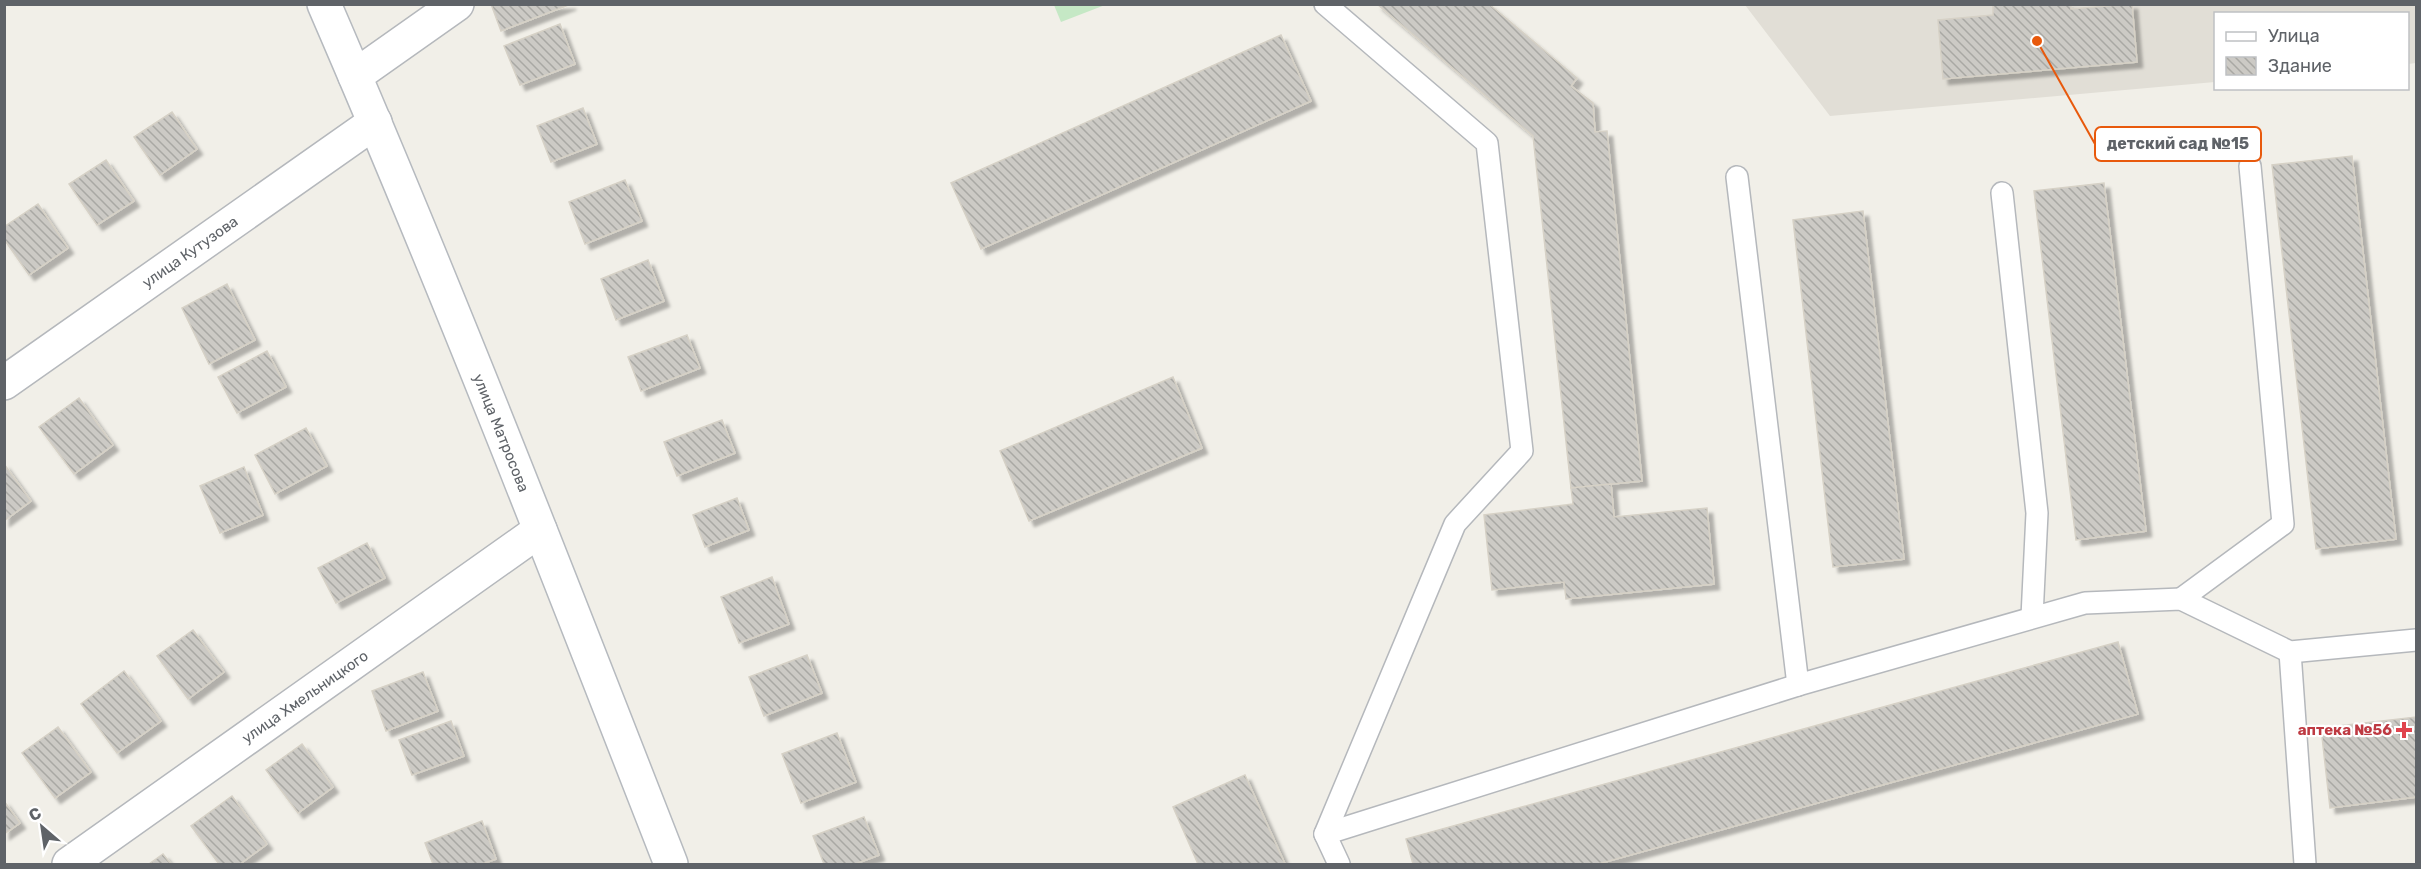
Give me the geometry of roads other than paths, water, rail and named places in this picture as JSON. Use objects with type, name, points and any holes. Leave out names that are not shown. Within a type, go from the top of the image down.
[{"type":"street","name":"улица Матросова","points":[[324,4],[375,122],[540,530],[671,864]]},
{"type":"street","points":[[355,76],[457,4]]},
{"type":"street","name":"улица Кутузова","points":[[4,383],[375,122]]},
{"type":"street","name":"улица Хмельницкого","points":[[69,864],[540,530]]},
{"type":"lane","points":[[1325,4],[1487,143],[1522,451],[1455,524],[1325,834],[1339,864]]},
{"type":"lane","points":[[2181,599],[2283,524],[2250,166]]},
{"type":"lane","points":[[1737,177],[1798,685]]},
{"type":"lane","points":[[2002,193],[2037,513],[2032,617]]},
{"type":"lane","points":[[1325,834],[1798,685],[2085,603],[2181,599],[2290,652],[2416,639]]},
{"type":"lane","points":[[2290,652],[2305,864]]},
{"type":"place","name":"детский сад №15","points":[[2037,41]]},
{"type":"place","name":"аптека №56","points":[[2404,730]]}]
